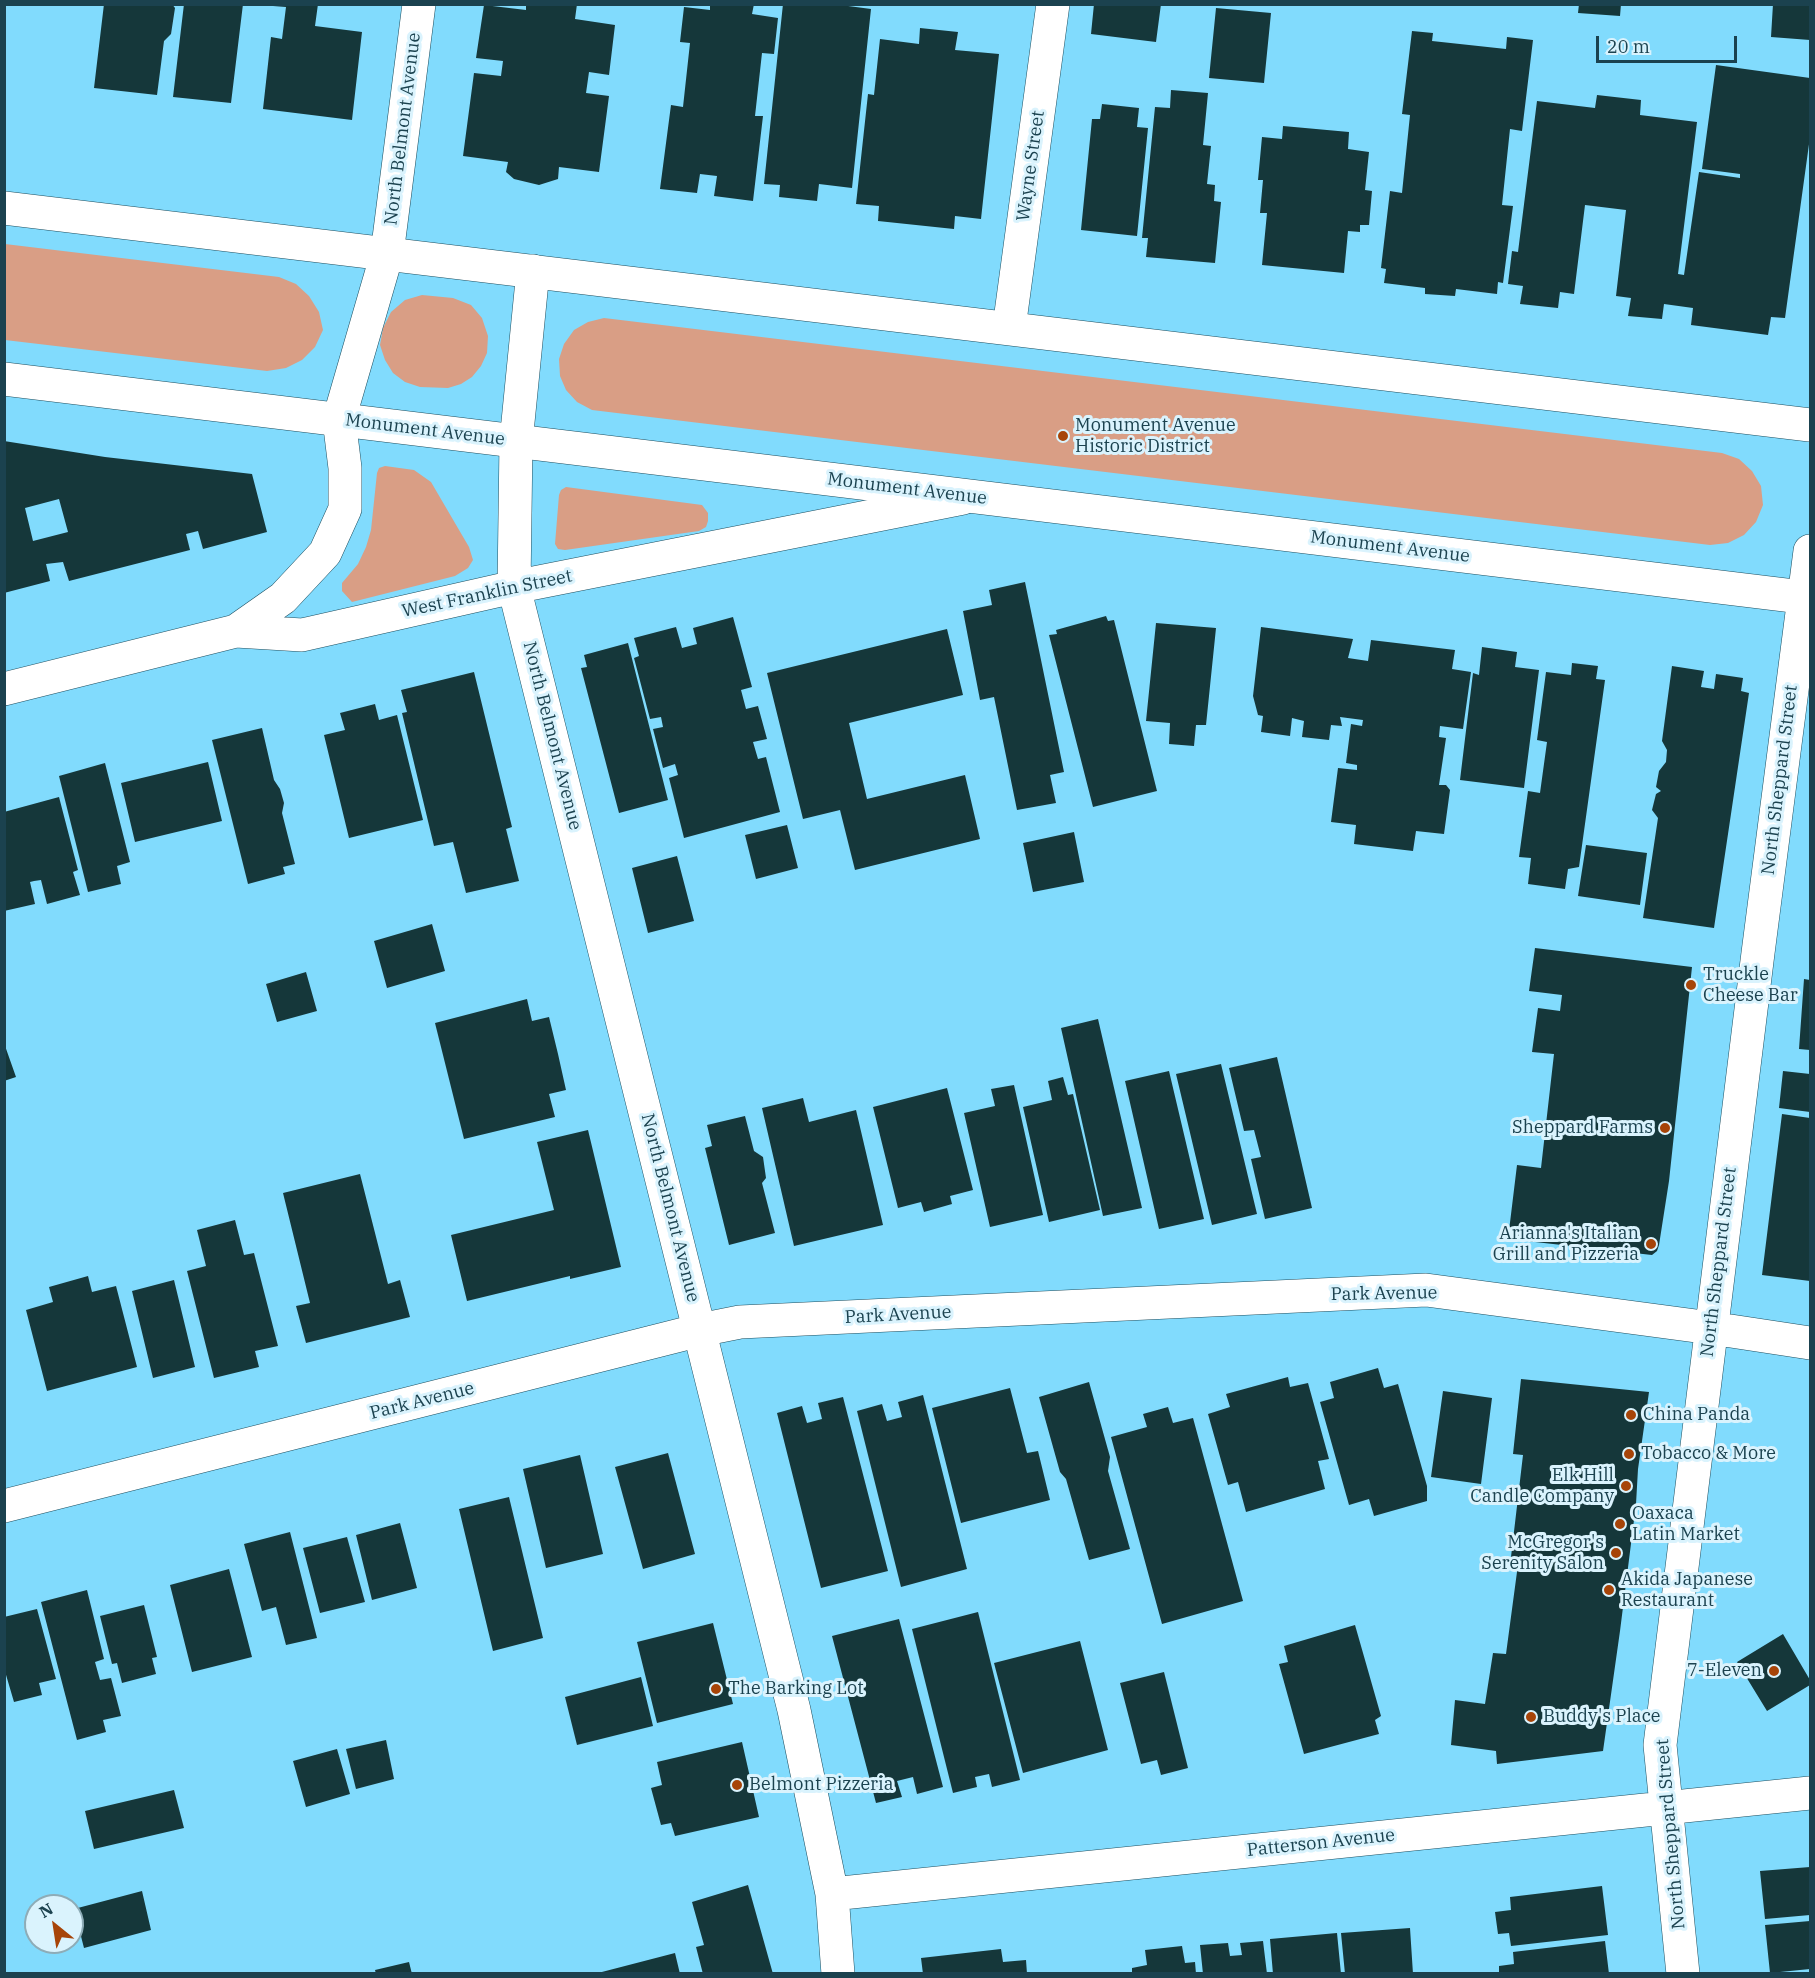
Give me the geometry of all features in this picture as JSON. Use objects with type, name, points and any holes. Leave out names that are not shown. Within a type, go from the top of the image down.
[{"type":"street","name":"North Belmont Avenue","points":[[339,419],[387,254],[419,4]]},
{"type":"street","name":"Wayne Street","points":[[1010,328],[1053,4]]},
{"type":"street","points":[[4,208],[1810,425]]},
{"type":"street","name":"North Belmont Avenue","points":[[533,271],[516,442],[514,587],[794,1710],[832,1894],[838,1974]]},
{"type":"street","name":"Monument Avenue","points":[[4,379],[1807,597]]},
{"type":"street","points":[[236,631],[283,598],[325,553],[345,509],[345,468],[339,419]]},
{"type":"street","name":"West Franklin Street","points":[[4,689],[236,631],[302,635],[514,587],[971,497]]},
{"type":"street","name":"North Sheppard Street","points":[[1683,1974],[1660,1745],[1711,1328],[1807,597],[1810,551]]},
{"type":"street","name":"Park Avenue","points":[[4,1506],[700,1330],[740,1322],[1425,1290],[1810,1343]]},
{"type":"street","name":"Patterson Avenue","points":[[832,1894],[1810,1793]]},
{"type":"shaded area","points":[[5,244],[279,277],[296,284],[309,296],[319,312],[323,330],[315,347],[302,360],[286,368],[267,371],[5,340]]},
{"type":"shaded area","points":[[422,295],[453,298],[471,305],[482,318],[488,336],[487,353],[481,366],[472,377],[461,384],[448,388],[420,387],[405,382],[393,373],[385,360],[380,345],[383,328],[391,312],[405,300]]},
{"type":"shaded area","points":[[604,318],[1722,453],[1739,459],[1752,471],[1761,486],[1763,505],[1756,522],[1744,535],[1728,543],[1710,545],[592,410],[577,402],[566,390],[560,376],[559,359],[564,344],[574,330],[588,322]]},
{"type":"shaded area","points":[[385,466],[414,470],[431,482],[469,547],[473,560],[468,568],[455,576],[352,602],[342,591],[342,583],[358,564],[366,547],[371,530],[377,473],[379,468]]},
{"type":"shaded area","points":[[566,487],[702,505],[708,513],[708,521],[706,527],[699,531],[565,550],[558,549],[555,544],[559,495]]},
{"type":"building","points":[[104,4],[172,4],[175,8],[171,34],[164,41],[157,95],[94,88]]},
{"type":"building","points":[[184,4],[243,4],[231,103],[173,97]]},
{"type":"building","points":[[273,4],[318,4],[315,26],[362,32],[352,120],[263,109],[271,37],[282,39],[286,7],[273,6]]},
{"type":"building","points":[[526,4],[577,4],[575,19],[615,25],[609,75],[589,72],[586,93],[609,96],[599,172],[559,167],[558,179],[539,185],[514,179],[506,172],[508,162],[463,156],[474,73],[501,76],[503,61],[476,58],[484,5],[526,10]]},
{"type":"building","points":[[710,4],[754,4],[752,14],[778,18],[774,54],[762,53],[755,116],[763,116],[753,201],[714,196],[717,176],[700,174],[697,193],[660,189],[671,105],[683,107],[690,43],[680,42],[684,7],[710,10]]},
{"type":"building","points":[[783,4],[833,4],[871,9],[852,188],[819,184],[817,201],[779,197],[780,185],[764,184]]},
{"type":"building","points":[[1094,4],[1161,4],[1156,42],[1091,34]]},
{"type":"building","points":[[1579,4],[1621,4],[1620,16],[1578,13]]},
{"type":"building","points":[[1773,4],[1810,4],[1810,40],[1771,37]]},
{"type":"building","points":[[1216,8],[1271,13],[1264,83],[1209,78]]},
{"type":"building","points":[[920,28],[958,32],[955,50],[999,54],[981,219],[955,216],[954,229],[878,221],[879,206],[856,204],[868,94],[874,95],[880,39],[919,44]]},
{"type":"building","points":[[1412,31],[1433,33],[1432,41],[1506,49],[1507,37],[1533,40],[1522,131],[1510,129],[1502,205],[1513,206],[1503,283],[1498,282],[1497,294],[1456,289],[1455,296],[1425,294],[1425,288],[1384,283],[1386,269],[1381,268],[1390,191],[1402,193],[1410,115],[1402,114]]},
{"type":"building","points":[[1716,65],[1810,78],[1810,137],[1785,318],[1771,317],[1768,335],[1691,325],[1693,308],[1664,304],[1662,319],[1628,316],[1631,298],[1616,296],[1626,210],[1585,205],[1574,294],[1560,292],[1558,308],[1520,304],[1523,286],[1508,284],[1512,251],[1518,252],[1537,101],[1595,108],[1597,95],[1641,100],[1640,115],[1697,122],[1678,274],[1684,275],[1699,172],[1740,178],[1740,174],[1702,169]]},
{"type":"building","points":[[1171,90],[1208,93],[1203,145],[1211,146],[1207,184],[1215,185],[1214,201],[1221,202],[1215,263],[1146,257],[1148,238],[1142,238],[1155,107],[1170,108]]},
{"type":"building","points":[[1102,104],[1139,108],[1137,127],[1148,128],[1137,236],[1081,230],[1092,119],[1100,119]]},
{"type":"building","points":[[1283,126],[1349,132],[1348,149],[1369,152],[1365,190],[1372,191],[1369,225],[1360,225],[1360,232],[1348,231],[1344,273],[1262,265],[1267,213],[1260,213],[1263,180],[1258,180],[1262,137],[1282,139]]},
{"type":"building","points":[[4,441],[105,457],[252,474],[267,532],[203,549],[198,531],[186,534],[190,550],[69,581],[63,562],[46,564],[50,581],[4,593]],"holes":[[[59,499],[68,532],[33,541],[25,508]]]},
{"type":"building","points":[[1025,582],[1064,772],[1050,775],[1056,803],[1017,810],[994,697],[980,700],[963,611],[992,605],[989,590]]},
{"type":"building","points":[[1106,616],[1108,621],[1114,620],[1157,791],[1093,807],[1049,635],[1057,634],[1056,630]]},
{"type":"building","points":[[733,617],[752,687],[741,690],[746,709],[758,706],[767,739],[753,742],[758,759],[766,757],[780,812],[684,838],[669,778],[678,775],[675,764],[663,768],[653,729],[663,727],[661,717],[650,719],[634,658],[639,656],[634,638],[676,627],[682,648],[697,644],[693,628]]},
{"type":"building","points":[[1156,623],[1216,628],[1206,725],[1196,725],[1194,746],[1169,744],[1170,723],[1146,721]]},
{"type":"building","points":[[1261,627],[1353,639],[1348,658],[1368,661],[1371,640],[1455,650],[1452,669],[1471,672],[1463,729],[1440,726],[1439,737],[1446,738],[1439,785],[1446,785],[1450,790],[1444,834],[1416,831],[1413,851],[1354,844],[1356,825],[1331,822],[1338,768],[1357,770],[1357,765],[1346,763],[1351,724],[1362,726],[1363,720],[1340,717],[1342,726],[1331,725],[1329,740],[1302,737],[1304,721],[1292,718],[1290,736],[1261,732],[1263,716],[1258,715],[1253,696]]},
{"type":"building","points":[[947,629],[963,695],[849,723],[867,799],[965,775],[980,839],[855,870],[840,810],[803,819],[767,673]]},
{"type":"building","points":[[628,643],[668,800],[619,813],[581,668],[587,667],[584,655]]},
{"type":"building","points":[[1482,647],[1517,652],[1515,667],[1539,670],[1524,788],[1460,780],[1473,673],[1479,675]]},
{"type":"building","points":[[1572,663],[1598,666],[1596,679],[1605,680],[1579,867],[1568,869],[1565,889],[1528,884],[1531,858],[1519,857],[1528,791],[1540,793],[1547,742],[1537,740],[1546,672],[1571,675]]},
{"type":"building","points":[[1672,666],[1704,671],[1701,687],[1714,689],[1716,674],[1743,678],[1741,691],[1749,693],[1714,928],[1643,918],[1658,818],[1652,810],[1656,794],[1661,791],[1656,787],[1659,771],[1666,762],[1667,750],[1662,741]]},
{"type":"building","points":[[474,672],[512,827],[506,829],[519,881],[466,893],[453,842],[434,846],[402,713],[407,712],[401,690]]},
{"type":"building","points":[[375,704],[379,720],[397,715],[423,820],[349,838],[324,735],[345,730],[340,713]]},
{"type":"building","points":[[262,728],[274,780],[280,789],[284,803],[282,813],[295,864],[283,867],[285,874],[248,884],[212,740]]},
{"type":"building","points":[[208,762],[222,821],[135,842],[121,783]]},
{"type":"building","points":[[105,763],[130,862],[117,866],[121,884],[88,892],[59,776]]},
{"type":"building","points":[[59,797],[78,870],[73,872],[80,895],[47,904],[41,880],[34,881],[30,882],[35,904],[4,911],[4,812]]},
{"type":"building","points":[[787,825],[798,868],[756,879],[745,835]]},
{"type":"building","points":[[1074,832],[1084,882],[1033,892],[1023,843]]},
{"type":"building","points":[[1586,845],[1647,853],[1640,905],[1578,896]]},
{"type":"building","points":[[677,856],[694,921],[648,933],[632,868]]},
{"type":"building","points":[[432,924],[445,971],[387,988],[374,941]]},
{"type":"building","points":[[1535,948],[1692,967],[1669,1181],[1659,1245],[1657,1251],[1652,1255],[1508,1239],[1517,1165],[1541,1168],[1554,1054],[1532,1052],[1538,1008],[1560,1011],[1562,995],[1529,991]]},
{"type":"building","points":[[306,972],[317,1011],[277,1022],[266,984]]},
{"type":"building","points":[[1804,979],[1810,980],[1810,1050],[1799,1049]]},
{"type":"building","points":[[527,999],[532,1021],[549,1017],[558,1054],[566,1090],[549,1094],[555,1117],[464,1139],[435,1023]]},
{"type":"building","points":[[1098,1019],[1142,1208],[1103,1216],[1061,1028]]},
{"type":"building","points":[[4,1043],[16,1077],[4,1081]]},
{"type":"building","points":[[1277,1057],[1312,1208],[1265,1219],[1251,1159],[1261,1157],[1254,1130],[1244,1131],[1229,1068]]},
{"type":"building","points":[[1221,1064],[1257,1214],[1212,1225],[1176,1074]]},
{"type":"building","points":[[1169,1071],[1204,1219],[1159,1229],[1125,1081]]},
{"type":"building","points":[[1783,1071],[1810,1074],[1810,1112],[1779,1108]]},
{"type":"building","points":[[1063,1077],[1068,1095],[1073,1094],[1100,1210],[1049,1222],[1023,1107],[1052,1100],[1048,1081]]},
{"type":"building","points":[[1014,1085],[1043,1215],[990,1227],[964,1113],[995,1106],[991,1089]]},
{"type":"building","points":[[947,1088],[973,1190],[950,1196],[952,1204],[924,1212],[921,1202],[898,1208],[873,1107]]},
{"type":"building","points":[[803,1098],[809,1122],[856,1110],[883,1225],[794,1246],[762,1108]]},
{"type":"building","points":[[1782,1114],[1810,1118],[1810,1281],[1762,1275]]},
{"type":"building","points":[[745,1116],[754,1151],[763,1157],[766,1178],[762,1183],[775,1233],[729,1245],[705,1148],[712,1146],[707,1125]]},
{"type":"building","points":[[588,1130],[621,1267],[570,1279],[570,1276],[467,1301],[451,1235],[554,1210],[537,1142]]},
{"type":"building","points":[[360,1174],[388,1284],[400,1280],[410,1317],[306,1343],[296,1306],[310,1303],[283,1193]]},
{"type":"building","points":[[235,1220],[244,1255],[254,1253],[278,1346],[255,1351],[259,1367],[214,1378],[187,1271],[206,1266],[197,1230]]},
{"type":"building","points":[[88,1276],[92,1292],[116,1286],[137,1367],[47,1391],[26,1310],[53,1302],[49,1287]]},
{"type":"building","points":[[174,1280],[195,1367],[153,1378],[132,1291]]},
{"type":"building","points":[[1378,1368],[1384,1388],[1398,1384],[1427,1486],[1427,1501],[1374,1516],[1369,1499],[1349,1505],[1320,1402],[1334,1398],[1330,1382]]},
{"type":"building","points":[[1288,1377],[1290,1387],[1308,1383],[1329,1459],[1318,1461],[1325,1489],[1246,1512],[1238,1482],[1228,1485],[1208,1414],[1230,1407],[1226,1394]]},
{"type":"building","points":[[1521,1379],[1649,1392],[1603,1751],[1497,1764],[1496,1751],[1451,1745],[1455,1700],[1485,1704],[1493,1653],[1506,1654],[1519,1557],[1511,1557],[1523,1455],[1513,1454]]},
{"type":"building","points":[[1089,1382],[1110,1457],[1108,1471],[1130,1549],[1089,1560],[1066,1479],[1060,1472],[1039,1397]]},
{"type":"building","points":[[1010,1388],[1027,1453],[1038,1451],[1050,1500],[961,1523],[932,1408]]},
{"type":"building","points":[[1443,1391],[1492,1398],[1481,1484],[1431,1477]]},
{"type":"building","points":[[923,1395],[967,1569],[901,1587],[857,1411],[882,1404],[887,1421],[902,1417],[898,1402]]},
{"type":"building","points":[[843,1397],[888,1571],[821,1588],[777,1413],[802,1406],[807,1423],[822,1419],[818,1403]]},
{"type":"building","points":[[1168,1407],[1173,1423],[1193,1418],[1243,1601],[1162,1624],[1111,1437],[1147,1427],[1143,1414]]},
{"type":"building","points":[[668,1453],[695,1554],[643,1569],[615,1467]]},
{"type":"building","points":[[580,1455],[603,1554],[546,1568],[523,1469]]},
{"type":"building","points":[[509,1497],[543,1638],[493,1651],[459,1509]]},
{"type":"building","points":[[400,1523],[417,1588],[372,1600],[356,1535]]},
{"type":"building","points":[[290,1532],[317,1638],[286,1645],[276,1607],[262,1611],[244,1544]]},
{"type":"building","points":[[347,1537],[365,1602],[320,1613],[303,1548]]},
{"type":"building","points":[[229,1569],[252,1657],[192,1672],[170,1585]]},
{"type":"building","points":[[87,1590],[104,1659],[95,1662],[100,1680],[111,1678],[121,1716],[103,1720],[106,1732],[77,1740],[41,1602]]},
{"type":"building","points":[[144,1605],[157,1657],[152,1658],[156,1674],[122,1683],[117,1663],[112,1664],[100,1616]]},
{"type":"building","points":[[37,1609],[56,1679],[39,1683],[42,1695],[14,1702],[4,1668],[4,1617]]},
{"type":"building","points":[[978,1612],[1020,1780],[992,1787],[989,1774],[975,1777],[977,1787],[953,1793],[912,1629]]},
{"type":"building","points":[[899,1619],[943,1787],[917,1794],[913,1777],[897,1781],[902,1797],[876,1803],[832,1636]]},
{"type":"building","points":[[713,1623],[733,1704],[657,1723],[637,1642]]},
{"type":"building","points":[[1355,1625],[1381,1716],[1375,1720],[1379,1734],[1304,1754],[1279,1664],[1288,1662],[1284,1646]]},
{"type":"building","name":"7-Eleven","points":[[1783,1634],[1810,1680],[1810,1685],[1767,1711],[1737,1662]]},
{"type":"building","points":[[1080,1641],[1108,1750],[1023,1773],[994,1663]]},
{"type":"building","points":[[1164,1672],[1188,1768],[1161,1775],[1157,1760],[1141,1764],[1120,1683]]},
{"type":"building","points":[[641,1677],[653,1726],[577,1745],[565,1697]]},
{"type":"building","points":[[386,1740],[394,1779],[356,1789],[346,1749]]},
{"type":"building","points":[[742,1742],[759,1817],[675,1836],[671,1823],[661,1825],[651,1788],[662,1785],[657,1762]]},
{"type":"building","points":[[337,1749],[350,1794],[306,1807],[293,1761]]},
{"type":"building","points":[[174,1790],[184,1828],[94,1849],[85,1811]]},
{"type":"building","points":[[1810,1867],[1810,1915],[1765,1919],[1760,1871]]},
{"type":"building","points":[[748,1885],[773,1974],[703,1974],[696,1947],[704,1945],[692,1902]]},
{"type":"building","points":[[1602,1886],[1608,1935],[1511,1946],[1509,1933],[1498,1934],[1495,1912],[1511,1910],[1510,1897]]},
{"type":"building","points":[[142,1891],[151,1930],[84,1948],[84,1906]]},
{"type":"building","points":[[1810,1921],[1810,1969],[1770,1973],[1765,1925]]},
{"type":"building","points":[[1410,1928],[1413,1974],[1345,1974],[1341,1933]]},
{"type":"building","points":[[1337,1933],[1341,1974],[1273,1974],[1270,1939]]},
{"type":"building","points":[[1263,1941],[1267,1974],[1203,1974],[1200,1945],[1228,1943],[1230,1956],[1242,1955],[1240,1943]]},
{"type":"building","points":[[1605,1941],[1609,1974],[1499,1974],[1499,1966],[1514,1964],[1513,1952]]},
{"type":"building","points":[[1182,1946],[1185,1963],[1195,1962],[1196,1974],[1132,1974],[1132,1968],[1147,1965],[1145,1950]]},
{"type":"building","points":[[1001,1949],[1003,1962],[1026,1960],[1027,1974],[923,1974],[921,1958]]},
{"type":"building","points":[[675,1953],[680,1974],[598,1973]]},
{"type":"building","points":[[409,1962],[412,1974],[376,1974],[375,1970]]},
{"type":"place","name":"Monument Avenue Historic District","points":[[1063,436]]},
{"type":"place","name":"Truckle Cheese Bar","points":[[1691,985]]},
{"type":"place","name":"Sheppard Farms","points":[[1665,1128]]},
{"type":"place","name":"Arianna's Italian Grill and Pizzeria","points":[[1651,1244]]},
{"type":"place","name":"China Panda","points":[[1631,1415]]},
{"type":"place","name":"Tobacco & More","points":[[1629,1454]]},
{"type":"place","name":"Elk Hill Candle Company","points":[[1626,1486]]},
{"type":"place","name":"Oaxaca Latin Market","points":[[1620,1524]]},
{"type":"place","name":"McGregor's Serenity Salon","points":[[1616,1553]]},
{"type":"place","name":"Akida Japanese Restaurant","points":[[1609,1590]]},
{"type":"place","name":"7-Eleven","points":[[1774,1671]]},
{"type":"place","name":"The Barking Lot","points":[[716,1689]]},
{"type":"place","name":"Buddy's Place","points":[[1531,1717]]},
{"type":"place","name":"Belmont Pizzeria","points":[[737,1785]]}]
